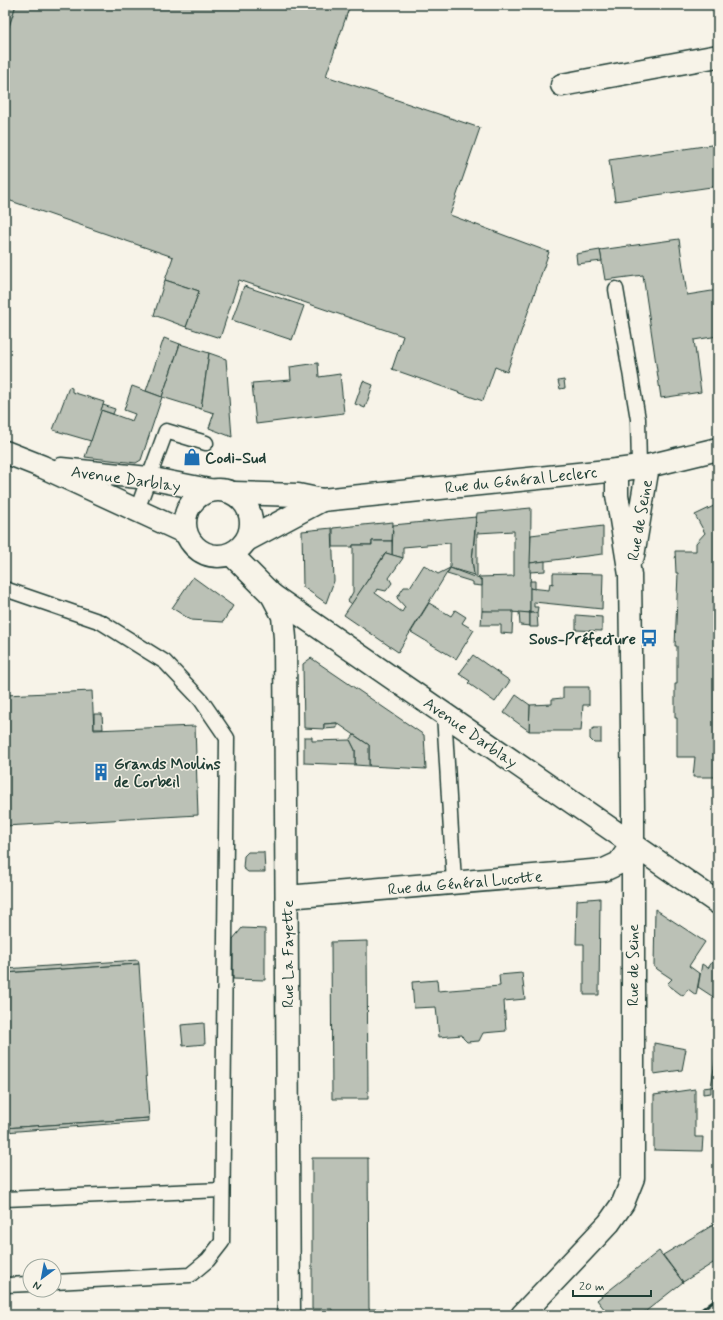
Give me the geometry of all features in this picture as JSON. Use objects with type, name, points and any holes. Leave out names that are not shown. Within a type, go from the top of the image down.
[{"type":"street","points":[[562,85],[718,56]]},
{"type":"street","name":"Rue du Général Leclerc","points":[[234,493],[298,495],[322,500],[616,470],[643,466],[718,449]]},
{"type":"street","name":"Avenue Darblay","points":[[5,452],[44,467],[186,533]]},
{"type":"street","name":"Rue de Seine","points":[[522,1315],[609,1223],[623,1203],[632,1178],[633,809],[630,575],[643,466]]},
{"type":"street","name":"Avenue Darblay","points":[[44,467],[148,478],[209,490],[222,490],[234,493]]},
{"type":"street","name":"Rue de Seine","points":[[616,470],[617,495],[630,575]]},
{"type":"street","name":"Avenue Darblay","points":[[209,490],[199,495],[191,502],[186,512],[184,523],[186,533],[199,551],[209,555],[220,556],[231,554],[272,595],[718,903]]},
{"type":"street","points":[[231,554],[248,540],[252,530],[250,514],[243,500],[234,493]]},
{"type":"street","name":"Rue du Général Leclerc","points":[[248,540],[322,500]]},
{"type":"street","name":"Rue La Fayette","points":[[272,595],[282,616],[285,638],[289,1315]]},
{"type":"street","name":"Rue du Général Lucotte","points":[[286,897],[604,870],[619,862],[632,844]]},
{"type":"lane","points":[[616,289],[638,419],[643,466]]},
{"type":"lane","points":[[137,510],[166,432],[206,443]]},
{"type":"lane","points":[[5,589],[101,622],[165,662],[201,700],[227,738],[222,1242],[208,1260],[190,1275],[62,1282]]},
{"type":"lane","points":[[444,713],[454,882]]},
{"type":"lane","points":[[5,1199],[222,1190]]},
{"type":"lane","points":[[5,1285],[22,1284]]},
{"type":"building","points":[[5,5],[16,5],[5,39]]},
{"type":"building","points":[[16,5],[350,5],[326,76],[480,128],[450,215],[549,252],[507,372],[495,367],[483,401],[392,369],[403,336],[239,280],[220,338],[186,327],[199,291],[165,280],[173,257],[5,199],[5,39]]},
{"type":"building","points":[[712,5],[718,5],[718,17],[714,18]]},
{"type":"building","points":[[718,144],[718,186],[615,201],[609,160]]},
{"type":"building","points":[[679,239],[687,295],[718,290],[718,336],[694,340],[701,392],[661,398],[643,275],[605,280],[600,250]]},
{"type":"building","points":[[600,250],[602,261],[577,264],[576,254]]},
{"type":"building","points":[[165,280],[199,291],[186,327],[154,315]]},
{"type":"building","points":[[244,286],[304,306],[292,340],[232,320]]},
{"type":"building","points":[[164,338],[180,344],[162,397],[146,391]]},
{"type":"building","points":[[180,344],[209,353],[201,409],[162,397]]},
{"type":"building","points":[[209,353],[226,359],[232,437],[209,428],[214,413],[201,409]]},
{"type":"building","points":[[318,363],[319,377],[340,374],[344,413],[256,424],[252,383],[291,380],[290,367]]},
{"type":"building","points":[[564,380],[565,388],[560,389],[558,381]]},
{"type":"building","points":[[363,381],[373,385],[365,408],[355,404]]},
{"type":"building","points":[[132,386],[162,397],[141,460],[136,463],[85,457],[101,410],[132,421],[135,414],[124,410]]},
{"type":"building","points":[[69,387],[72,388],[72,392],[104,402],[91,441],[53,430]]},
{"type":"building","points":[[103,405],[115,409],[113,414],[101,410]]},
{"type":"building","points":[[718,504],[718,777],[693,777],[695,757],[677,757],[675,684],[677,684],[677,646],[675,646],[678,573],[676,573],[675,551],[696,551],[696,543],[705,533],[695,515]]},
{"type":"building","points":[[531,508],[530,613],[482,611],[482,580],[478,577],[514,576],[514,531],[477,533],[477,577],[474,575],[472,560],[477,513]]},
{"type":"building","points":[[476,517],[472,560],[474,575],[450,568],[450,543],[403,547],[403,558],[392,555],[393,525]]},
{"type":"building","points":[[393,522],[392,541],[372,541],[372,545],[353,545],[353,547],[333,547],[333,528]]},
{"type":"building","points":[[603,526],[603,554],[530,563],[531,535]]},
{"type":"building","points":[[332,528],[334,581],[326,603],[303,587],[302,531]]},
{"type":"building","points":[[372,541],[392,541],[392,555],[386,553],[384,555],[352,604],[348,601],[353,592],[353,545],[372,545]]},
{"type":"building","points":[[386,553],[403,558],[389,578],[392,583],[386,591],[377,589],[375,593],[402,612],[405,607],[397,598],[404,587],[410,587],[424,565],[438,574],[450,568],[398,652],[344,615]]},
{"type":"building","points":[[545,561],[545,571],[530,572],[530,563]]},
{"type":"building","points":[[450,568],[482,580],[482,586],[473,585],[473,582],[447,574]]},
{"type":"building","points":[[553,573],[603,574],[602,609],[534,602],[534,607],[538,607],[537,613],[530,613],[530,588],[549,590],[550,583],[553,584]]},
{"type":"building","points":[[193,577],[233,606],[223,622],[191,620],[172,608]]},
{"type":"building","points":[[530,581],[535,581],[535,589],[530,588]]},
{"type":"building","points":[[429,603],[451,616],[455,610],[466,617],[462,623],[474,630],[456,659],[411,632]]},
{"type":"building","points":[[482,611],[513,611],[512,634],[501,633],[501,625],[481,625]]},
{"type":"building","points":[[519,612],[530,613],[530,626],[520,625]]},
{"type":"building","points":[[530,613],[537,613],[538,627],[530,627]]},
{"type":"building","points":[[576,615],[602,617],[602,631],[576,630]]},
{"type":"building","points":[[473,655],[510,681],[495,702],[468,683],[470,681],[459,674]]},
{"type":"building","points":[[311,658],[424,735],[426,769],[369,766],[369,745],[337,723],[324,724],[324,729],[304,728],[303,664]]},
{"type":"building","points":[[563,687],[589,687],[589,705],[583,705],[581,731],[529,731],[530,705],[552,704],[552,699],[563,698]]},
{"type":"building","name":"Grands Moulins de Corbeil","points":[[92,691],[94,730],[195,726],[198,815],[5,826],[5,695]]},
{"type":"building","points":[[516,695],[530,705],[529,731],[504,713]]},
{"type":"building","points":[[94,714],[102,714],[103,729],[94,729]]},
{"type":"building","points":[[337,723],[337,728],[324,729],[324,724]]},
{"type":"building","points":[[594,728],[601,728],[601,743],[594,743],[590,739],[590,731]]},
{"type":"building","points":[[354,735],[369,745],[369,766],[355,765],[355,750],[350,740]]},
{"type":"building","points":[[304,737],[312,737],[312,741],[350,740],[355,750],[355,765],[304,763]]},
{"type":"building","points":[[248,852],[264,852],[265,872],[248,872],[243,868],[244,856]]},
{"type":"building","points":[[600,898],[599,995],[584,995],[584,944],[576,944],[577,900]]},
{"type":"building","points":[[655,909],[705,942],[689,966],[700,974],[696,995],[688,989],[683,996],[667,984],[672,979],[654,967]]},
{"type":"building","points":[[242,928],[265,929],[265,980],[233,979],[233,939]]},
{"type":"building","points":[[367,941],[368,1099],[332,1099],[331,942]]},
{"type":"building","points":[[718,954],[718,1000],[698,987],[702,964],[708,968]]},
{"type":"building","points":[[138,960],[139,964],[5,973],[5,969]]},
{"type":"building","points":[[139,964],[149,1118],[5,1128],[5,973]]},
{"type":"building","points":[[522,973],[525,999],[504,1001],[506,1031],[483,1033],[479,1041],[467,1042],[462,1035],[439,1037],[436,1007],[414,1008],[412,982],[437,980],[438,991],[500,986],[499,975]]},
{"type":"building","points":[[204,1023],[205,1044],[183,1046],[181,1025]]},
{"type":"building","points":[[654,1043],[686,1049],[682,1070],[654,1074]]},
{"type":"building","points":[[717,1049],[718,1086],[711,1087]]},
{"type":"building","points":[[711,1087],[711,1093],[703,1094],[703,1088]]},
{"type":"building","points":[[695,1089],[695,1137],[703,1137],[702,1151],[654,1150],[654,1095]]},
{"type":"building","points":[[149,1118],[149,1121],[5,1132],[5,1128]]},
{"type":"building","points":[[312,1158],[368,1158],[369,1309],[385,1309],[386,1315],[332,1315],[332,1309],[312,1309]]},
{"type":"building","points":[[718,1222],[718,1260],[683,1282],[663,1255]]},
{"type":"building","points":[[659,1251],[683,1282],[641,1315],[609,1315],[597,1300]]},
{"type":"building","points":[[158,1311],[159,1315],[145,1315],[145,1313]]},
{"type":"railway","points":[[695,1315],[718,1297]]},
{"type":"place","name":"Codi-Sud","points":[[192,457]]},
{"type":"place","name":"Sous-Préfecture","points":[[649,638]]},
{"type":"place","name":"Grands Moulins de Corbeil","points":[[101,772]]}]
